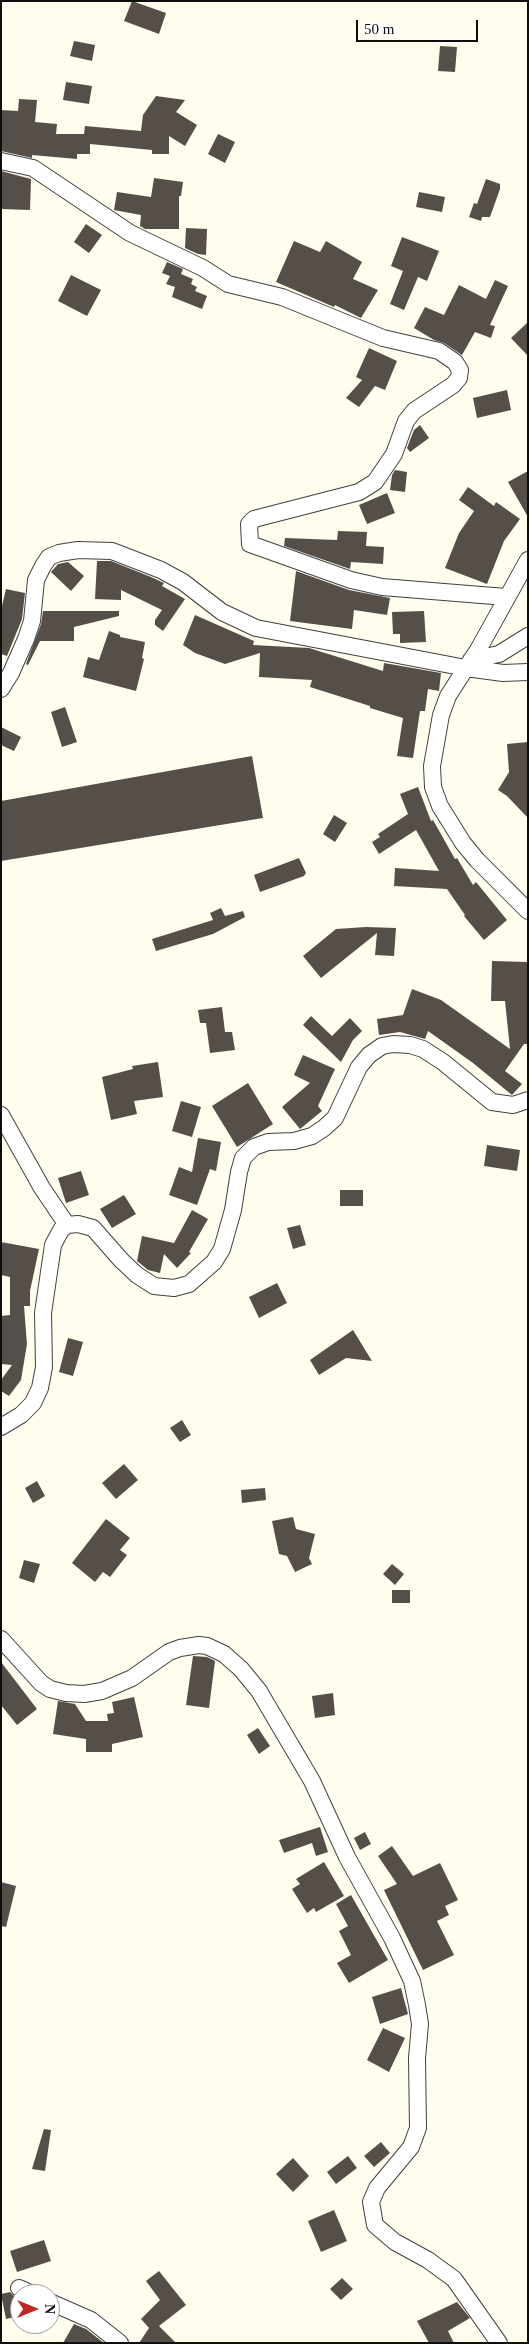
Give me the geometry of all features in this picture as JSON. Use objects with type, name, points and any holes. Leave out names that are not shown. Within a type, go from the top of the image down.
[{"type":"street","points":[[1,161],[33,168],[130,233],[203,268],[228,284],[282,297],[383,338],[439,351],[455,362],[460,370],[459,378],[453,385],[414,411],[401,433],[394,454],[375,482],[359,492],[254,519],[248,524],[250,544],[351,580],[382,587],[506,597]]},
{"type":"street","points":[[1,689],[11,673],[32,621],[36,580],[50,557],[59,553],[78,550],[112,551],[161,570],[183,582],[222,612],[256,628],[468,664],[503,673],[528,672]]},
{"type":"street","points":[[528,560],[448,696],[435,741],[432,766],[433,787],[440,806],[463,843],[477,860],[528,911]]},
{"type":"street","points":[[468,664],[499,654],[528,636]]},
{"type":"street","points":[[1,1427],[21,1415],[33,1403],[40,1388],[44,1367],[43,1313],[53,1244],[61,1230],[67,1225],[78,1224],[93,1228],[121,1260],[137,1275],[154,1286],[174,1288],[189,1284],[214,1262],[222,1248],[233,1210],[243,1158],[254,1147],[268,1142],[294,1141],[312,1136],[324,1128],[335,1118],[359,1067],[369,1055],[382,1046],[393,1044],[410,1045],[423,1049],[443,1062],[492,1102],[513,1105],[528,1100]]},
{"type":"street","points":[[1,1115],[42,1188],[67,1225]]},
{"type":"street","points":[[1,1639],[41,1683],[50,1689],[66,1693],[84,1694],[102,1691],[132,1678],[170,1652],[180,1648],[199,1645],[208,1646],[224,1654],[242,1669],[259,1691],[312,1781],[346,1857],[392,1938],[412,1981],[420,2024],[417,2058],[418,2128],[411,2147],[378,2188],[371,2202],[374,2225],[395,2242],[428,2260],[454,2279],[499,2343]]},
{"type":"street","points":[[60,2306],[91,2320],[120,2343]]},
{"type":"building","points":[[132,1],[166,13],[159,34],[124,21]]},
{"type":"building","points":[[74,41],[95,45],[92,61],[70,56]]},
{"type":"building","points":[[440,46],[457,47],[455,72],[438,71]]},
{"type":"building","points":[[66,82],[92,86],[89,104],[63,100]]},
{"type":"building","points":[[156,96],[185,100],[176,112],[197,125],[185,146],[169,136],[169,154],[152,154],[152,150],[90,144],[90,154],[77,154],[77,159],[32,155],[32,158],[1,151],[1,110],[18,111],[19,99],[37,100],[35,122],[57,124],[56,134],[84,134],[85,126],[141,131],[143,115]]},
{"type":"building","points":[[218,134],[235,142],[225,163],[208,154]]},
{"type":"building","points":[[1,171],[31,179],[30,210],[1,209]]},
{"type":"building","points":[[154,178],[183,182],[181,196],[179,196],[179,229],[145,229],[140,226],[141,215],[114,210],[117,192],[151,197]]},
{"type":"building","points":[[486,179],[500,184],[500,189],[490,217],[482,217],[481,221],[469,217],[474,203],[477,204]]},
{"type":"building","points":[[419,192],[445,197],[442,212],[416,207]]},
{"type":"building","points":[[86,224],[102,235],[89,253],[74,242]]},
{"type":"building","points":[[186,228],[207,229],[206,255],[198,254],[185,248]]},
{"type":"building","points":[[402,237],[439,251],[427,281],[418,277],[404,310],[390,304],[403,271],[391,266]]},
{"type":"building","points":[[294,241],[320,252],[326,241],[362,262],[353,279],[378,290],[361,318],[335,305],[334,307],[276,282]]},
{"type":"building","points":[[167,262],[183,269],[181,274],[193,279],[191,284],[197,287],[195,291],[207,296],[202,309],[172,297],[175,287],[166,284],[170,276],[162,273]]},
{"type":"building","points":[[71,275],[101,290],[87,316],[58,301]]},
{"type":"building","points":[[495,280],[508,286],[490,325],[495,326],[491,338],[475,332],[462,355],[444,343],[434,340],[414,328],[425,307],[444,315],[459,285],[486,299]]},
{"type":"building","points":[[528,322],[528,356],[511,338]]},
{"type":"building","points":[[369,348],[397,361],[385,390],[375,386],[359,407],[346,398],[362,380],[356,377]]},
{"type":"building","points":[[507,390],[511,410],[477,418],[473,398]]},
{"type":"building","points":[[420,425],[429,438],[410,452],[407,448],[414,430]]},
{"type":"building","points":[[395,470],[407,472],[405,492],[390,490],[392,475]]},
{"type":"building","points":[[528,471],[528,517],[508,482]]},
{"type":"building","points":[[468,487],[494,506],[496,502],[520,519],[504,541],[487,584],[445,568],[459,533],[474,511],[459,500]]},
{"type":"building","points":[[387,493],[395,513],[367,524],[359,505]]},
{"type":"building","points":[[338,531],[367,532],[366,546],[384,547],[383,564],[351,562],[350,569],[284,546],[285,538],[337,540]]},
{"type":"building","points":[[97,561],[111,561],[151,577],[164,583],[162,586],[185,599],[163,631],[155,625],[155,620],[162,610],[121,590],[121,600],[95,599]]},
{"type":"building","points":[[68,562],[84,576],[71,591],[51,572],[58,564]]},
{"type":"building","points":[[296,571],[349,590],[390,598],[387,615],[354,610],[352,629],[290,621]]},
{"type":"building","points":[[6,589],[25,593],[22,619],[7,656],[1,654],[1,610]]},
{"type":"building","points":[[43,611],[119,611],[119,616],[74,627],[74,641],[40,641],[28,665],[26,664],[41,624]]},
{"type":"building","points":[[424,611],[426,642],[400,643],[400,634],[393,634],[392,612]]},
{"type":"building","points":[[195,615],[254,641],[253,645],[309,648],[383,671],[384,663],[441,673],[439,691],[428,689],[425,711],[420,711],[413,758],[397,756],[403,718],[310,687],[312,680],[259,677],[260,653],[225,664],[195,653],[183,645]]},
{"type":"building","points":[[109,631],[120,635],[120,637],[145,642],[142,658],[144,659],[136,691],[83,677],[88,657],[99,660]]},
{"type":"building","points":[[65,707],[77,742],[62,747],[51,712]]},
{"type":"building","points":[[1,727],[21,737],[14,751],[1,745]]},
{"type":"building","points":[[528,742],[528,818],[507,796],[498,790],[509,772],[507,744]]},
{"type":"building","points":[[252,756],[263,818],[1,861],[1,801]]},
{"type":"building","points":[[418,787],[431,821],[433,820],[455,859],[457,858],[473,885],[476,882],[507,920],[484,940],[464,916],[447,889],[394,886],[395,868],[439,871],[416,830],[379,854],[372,842],[380,837],[378,834],[408,814],[400,794]]},
{"type":"building","points":[[334,815],[347,823],[335,842],[323,834]]},
{"type":"building","points":[[299,858],[306,873],[304,876],[260,892],[254,875]]},
{"type":"building","points":[[221,908],[225,916],[243,911],[245,917],[213,934],[156,951],[152,939],[213,920],[210,913]]},
{"type":"building","points":[[396,928],[394,956],[375,955],[377,933],[321,978],[303,956],[336,929]]},
{"type":"building","points":[[492,961],[528,962],[528,1044],[524,1044],[505,1071],[522,1084],[512,1095],[473,1063],[428,1031],[425,1039],[400,1032],[379,1035],[377,1019],[403,1015],[412,989],[441,1000],[510,1049],[505,1001],[491,1001]]},
{"type":"building","points":[[222,1007],[225,1032],[232,1032],[235,1050],[210,1053],[206,1023],[200,1023],[198,1010]]},
{"type":"building","points":[[311,1016],[332,1036],[350,1018],[362,1031],[353,1040],[341,1062],[303,1025]]},
{"type":"building","points":[[303,1055],[335,1069],[318,1106],[322,1111],[300,1129],[282,1107],[310,1083],[294,1075]]},
{"type":"building","points":[[158,1062],[163,1097],[134,1101],[137,1114],[111,1120],[102,1077],[133,1069],[132,1066]]},
{"type":"building","points":[[248,1083],[273,1124],[237,1147],[212,1106]]},
{"type":"building","points":[[181,1101],[201,1107],[192,1137],[172,1131]]},
{"type":"building","points":[[198,1138],[221,1142],[216,1171],[210,1169],[197,1205],[169,1195],[179,1167],[192,1172]]},
{"type":"building","points":[[487,1145],[520,1150],[517,1171],[484,1166]]},
{"type":"building","points":[[81,1171],[89,1195],[66,1203],[58,1178]]},
{"type":"building","points":[[340,1190],[363,1190],[363,1206],[340,1206]]},
{"type":"building","points":[[124,1195],[136,1214],[112,1228],[100,1209]]},
{"type":"building","points":[[192,1210],[208,1219],[189,1252],[191,1253],[177,1268],[164,1254],[160,1273],[148,1270],[137,1261],[142,1236],[174,1243]]},
{"type":"building","points":[[300,1225],[306,1245],[293,1249],[287,1228]]},
{"type":"building","points":[[1,1242],[39,1249],[30,1291],[30,1306],[24,1306],[27,1344],[21,1380],[9,1396],[1,1391],[1,1380],[12,1365],[1,1364],[1,1316],[10,1315],[10,1277],[1,1275]]},
{"type":"building","points":[[277,1283],[287,1303],[259,1318],[249,1297]]},
{"type":"building","points":[[353,1330],[372,1361],[346,1358],[319,1375],[310,1360]]},
{"type":"building","points":[[68,1338],[83,1342],[73,1376],[59,1372]]},
{"type":"building","points":[[182,1420],[191,1435],[180,1442],[170,1428]]},
{"type":"building","points":[[124,1464],[138,1480],[116,1499],[102,1483]]},
{"type":"building","points":[[37,1481],[45,1496],[33,1503],[25,1488]]},
{"type":"building","points":[[265,1488],[266,1500],[242,1503],[241,1490]]},
{"type":"building","points":[[293,1517],[296,1529],[315,1534],[309,1558],[312,1564],[295,1572],[287,1556],[279,1554],[272,1521]]},
{"type":"building","points":[[106,1519],[130,1538],[120,1550],[127,1555],[110,1577],[103,1572],[95,1582],[72,1563]]},
{"type":"building","points":[[24,1560],[40,1564],[34,1583],[19,1578]]},
{"type":"building","points":[[392,1564],[404,1574],[395,1585],[383,1574]]},
{"type":"building","points":[[392,1590],[410,1590],[410,1603],[392,1603]]},
{"type":"building","points":[[193,1656],[207,1657],[215,1661],[209,1708],[186,1705]]},
{"type":"building","points":[[1,1662],[37,1709],[17,1725],[1,1705]]},
{"type":"building","points":[[333,1693],[335,1715],[315,1718],[312,1696]]},
{"type":"building","points":[[134,1697],[143,1737],[112,1744],[112,1752],[86,1752],[86,1739],[53,1734],[58,1701],[75,1704],[86,1721],[108,1721],[107,1714],[114,1713],[112,1702]]},
{"type":"building","points":[[258,1728],[270,1746],[259,1754],[247,1735]]},
{"type":"building","points":[[320,1827],[328,1852],[316,1856],[312,1843],[284,1853],[279,1840]]},
{"type":"building","points":[[365,1832],[371,1844],[360,1850],[354,1838]]},
{"type":"building","points":[[392,1846],[413,1876],[440,1863],[458,1900],[445,1906],[449,1915],[437,1921],[454,1955],[423,1970],[384,1890],[397,1884],[378,1856]]},
{"type":"building","points":[[324,1862],[344,1896],[316,1912],[314,1908],[307,1913],[292,1889],[300,1884],[296,1879]]},
{"type":"building","points":[[1,1882],[16,1886],[6,1927],[1,1926]]},
{"type":"building","points":[[351,1895],[388,1960],[349,1983],[337,1963],[351,1955],[339,1931],[348,1926],[336,1904]]},
{"type":"building","points":[[401,1988],[408,2014],[380,2024],[372,1997]]},
{"type":"building","points":[[383,2028],[405,2038],[389,2072],[367,2060]]},
{"type":"building","points":[[44,2129],[51,2130],[45,2171],[32,2169]]},
{"type":"building","points":[[381,2142],[390,2153],[374,2167],[364,2156]]},
{"type":"building","points":[[348,2156],[357,2168],[336,2184],[327,2172]]},
{"type":"building","points":[[293,2158],[309,2176],[293,2192],[276,2174]]},
{"type":"building","points":[[334,2210],[347,2241],[321,2252],[308,2221]]},
{"type":"building","points":[[44,2240],[51,2261],[17,2272],[10,2251]]},
{"type":"building","points":[[159,2271],[186,2305],[159,2326],[176,2343],[139,2343],[149,2328],[141,2319],[160,2300],[146,2281]]},
{"type":"building","points":[[342,2278],[353,2289],[341,2300],[330,2289]]},
{"type":"building","points":[[10,2292],[10,2318],[6,2319],[1,2294]]},
{"type":"building","points":[[457,2302],[470,2318],[448,2331],[454,2343],[429,2343],[417,2321]]},
{"type":"building","points":[[74,2324],[86,2329],[104,2343],[63,2343]]}]
